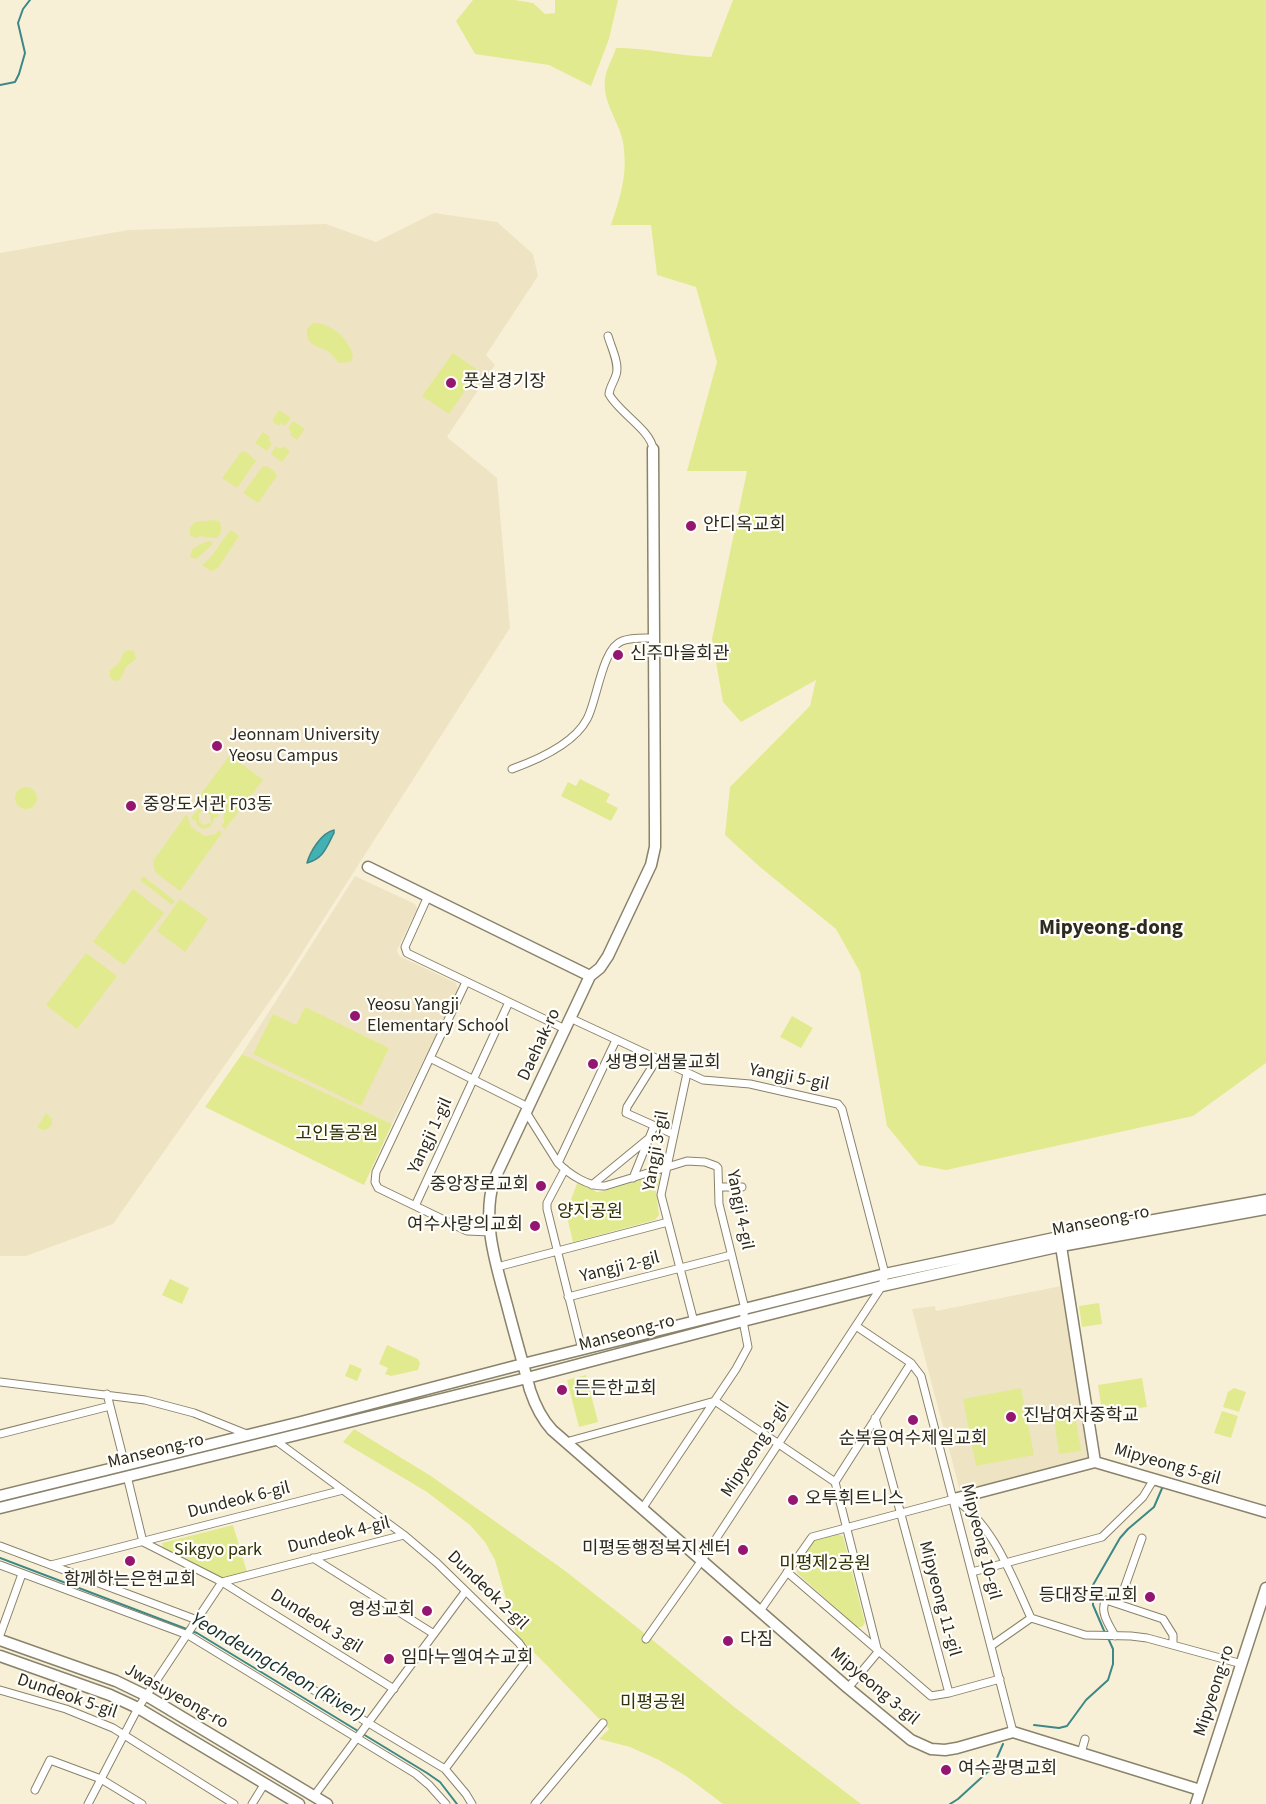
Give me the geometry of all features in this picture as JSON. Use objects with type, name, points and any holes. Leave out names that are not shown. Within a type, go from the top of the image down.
[{"type":"street","points":[[608,336],[618,368],[609,390],[610,396],[646,435],[653,449]]},
{"type":"street","name":"Daehak-ro","points":[[523,1364],[497,1267],[489,1212],[490,1193],[494,1180],[590,976],[600,968],[608,956],[654,856],[653,449]]},
{"type":"street","points":[[512,769],[542,757],[560,746],[582,727],[608,656],[615,644],[624,640],[654,638]]},
{"type":"street","points":[[368,867],[590,976]]},
{"type":"street","points":[[428,896],[405,947],[409,955],[565,1029]]},
{"type":"street","name":"Yangji 1-gil","points":[[466,982],[375,1177],[375,1185],[467,1231],[491,1232]]},
{"type":"street","name":"Yangji 1-gil","points":[[415,1206],[509,1002]]},
{"type":"street","name":"Yangji 5-gil","points":[[570,1018],[705,1080],[750,1084],[838,1104],[842,1109],[885,1274]]},
{"type":"street","points":[[558,1163],[616,1040]]},
{"type":"street","points":[[430,1058],[474,1079],[527,1109],[558,1163],[565,1170],[592,1185],[605,1186],[666,1167]]},
{"type":"street","points":[[657,1059],[626,1111],[628,1114],[674,1134]]},
{"type":"street","name":"Yangji 3-gil","points":[[687,1073],[661,1195],[694,1322]]},
{"type":"street","points":[[633,1178],[654,1126]]},
{"type":"street","points":[[592,1185],[648,1139]]},
{"type":"street","name":"Yangji 4-gil","points":[[666,1167],[692,1161],[705,1161],[716,1166],[720,1208],[744,1315]]},
{"type":"street","name":"Yangji 2-gil","points":[[565,1170],[546,1206],[582,1350]]},
{"type":"street","points":[[718,1187],[742,1187]]},
{"type":"street","name":"Manseong-ro","points":[[0,1496],[275,1440],[527,1378],[885,1274],[1060,1242],[1266,1200]]},
{"type":"street","name":"Manseong-ro","points":[[0,1508],[249,1435],[694,1322],[744,1315],[882,1286],[1060,1242],[1266,1209]]},
{"type":"street","name":"Yangji 2-gil","points":[[497,1267],[668,1222]]},
{"type":"street","points":[[1060,1242],[1095,1461]]},
{"type":"street","points":[[679,1268],[732,1255]]},
{"type":"street","name":"Yangji 2-gil","points":[[568,1297],[679,1268]]},
{"type":"street","name":"Mipyeong 9-gil","points":[[646,1640],[702,1560],[856,1326],[882,1286],[885,1274]]},
{"type":"street","points":[[642,1509],[747,1349],[744,1315]]},
{"type":"street","name":"Mipyeong 10-gil","points":[[856,1326],[911,1363],[919,1372],[923,1382],[1013,1732]]},
{"type":"street","points":[[835,1482],[911,1363]]},
{"type":"street","name":"Mipyeong 3-gil","points":[[523,1364],[539,1413],[552,1430],[848,1688],[911,1740],[931,1749],[945,1750],[1013,1732]]},
{"type":"street","points":[[0,1382],[145,1400],[170,1406],[249,1435]]},
{"type":"street","points":[[107,1394],[143,1542],[222,1582],[138,1708]]},
{"type":"street","points":[[566,1442],[715,1401],[835,1482],[878,1652]]},
{"type":"street","points":[[0,1434],[110,1406]]},
{"type":"street","points":[[875,1418],[901,1513]]},
{"type":"street","name":"Dundeok 2-gil","points":[[275,1440],[404,1535],[437,1563],[519,1643],[525,1653],[527,1659],[445,1769]]},
{"type":"street","name":"Mipyeong 5-gil","points":[[954,1499],[1095,1461],[1266,1512]]},
{"type":"street","points":[[972,1572],[1102,1537],[1143,1497],[1154,1479]]},
{"type":"street","name":"Dundeok 6-gil","points":[[51,1565],[343,1490]]},
{"type":"street","points":[[760,1611],[812,1537],[954,1499],[968,1509],[977,1520],[1006,1563],[1031,1618],[1085,1635],[1140,1636],[1242,1664]]},
{"type":"street","name":"Mipyeong 11-gil","points":[[901,1513],[949,1693]]},
{"type":"street","name":"Dundeok 4-gil","points":[[222,1582],[404,1535]]},
{"type":"street","points":[[1119,1603],[1142,1538]]},
{"type":"street","points":[[0,1546],[197,1620],[445,1769],[472,1804]]},
{"type":"street","points":[[313,1558],[434,1634]]},
{"type":"street","points":[[0,1565],[188,1635],[416,1774],[446,1804]]},
{"type":"street","points":[[787,1572],[929,1695],[949,1693],[1000,1679]]},
{"type":"street","points":[[0,1637],[22,1574]]},
{"type":"street","name":"Dundeok 3-gil","points":[[222,1582],[394,1689]]},
{"type":"street","name":"Mipyeong-ro","points":[[1196,1804],[1266,1588]]},
{"type":"street","points":[[314,1796],[465,1592]]},
{"type":"street","points":[[1113,1636],[1103,1605],[1107,1600],[1164,1620],[1173,1636],[1173,1644]]},
{"type":"street","points":[[991,1646],[1031,1618]]},
{"type":"street","name":"Jwasuyeong-ro","points":[[0,1637],[116,1681],[147,1696],[327,1804]]},
{"type":"street","points":[[848,1688],[878,1652]]},
{"type":"street","name":"Jwasuyeong-ro","points":[[1,1658],[110,1695],[138,1708],[299,1804]]},
{"type":"street","points":[[110,1695],[116,1681]]},
{"type":"street","name":"Dundeok 5-gil","points":[[0,1690],[99,1721],[124,1734],[234,1804]]},
{"type":"street","name":"Dundeok 5-gil","points":[[88,1804],[138,1708]]},
{"type":"street","points":[[184,1736],[192,1723]]},
{"type":"street","points":[[535,1804],[603,1723]]},
{"type":"street","points":[[1013,1732],[1200,1790]]},
{"type":"street","points":[[1081,1753],[1085,1739]]},
{"type":"street","points":[[35,1791],[50,1760],[101,1779],[142,1804]]},
{"type":"street","points":[[252,1804],[264,1783]]},
{"type":"shaded area","name":"Jeonnam University Yeosu Campus","points":[[434,213],[497,222],[533,254],[538,276],[486,355],[495,365],[447,437],[497,478],[510,628],[284,981],[113,1224],[26,1256],[0,1256],[0,253],[128,230],[326,224],[376,242]]},
{"type":"shaded area","name":"Yeosu Yangji Elementary School","points":[[355,876],[415,904],[417,909],[397,950],[399,956],[456,983],[458,990],[392,1124],[242,1054]]},
{"type":"shaded area","name":"진남여자중학교","points":[[1061,1286],[1089,1460],[960,1491],[912,1309],[935,1306],[936,1311]]},
{"type":"green space","points":[[473,0],[515,0],[533,3],[545,14],[555,13],[555,0],[618,0],[609,39],[591,86],[549,65],[475,54],[456,21]]},
{"type":"green space","points":[[733,0],[1266,0],[1266,1063],[1193,1116],[946,1170],[919,1165],[887,1126],[860,972],[836,929],[760,867],[725,835],[730,787],[810,706],[816,680],[741,722],[723,702],[712,639],[747,471],[687,471],[717,362],[696,287],[657,275],[651,225],[611,225],[623,184],[625,164],[623,142],[608,104],[605,79],[616,48],[711,57]]},
{"type":"green space","points":[[313,323],[320,323],[339,333],[351,351],[353,357],[351,362],[339,363],[329,352],[310,342],[307,329]]},
{"type":"green space","name":"풋살경기장","points":[[453,353],[479,371],[449,414],[422,396]]},
{"type":"green space","points":[[279,410],[291,418],[285,426],[281,423],[279,426],[272,421]]},
{"type":"green space","points":[[293,421],[305,429],[297,440],[290,435],[292,432],[288,429]]},
{"type":"green space","points":[[263,432],[270,437],[268,440],[272,443],[267,451],[255,443]]},
{"type":"green space","points":[[276,446],[281,449],[283,446],[290,451],[282,462],[271,454]]},
{"type":"green space","points":[[242,451],[256,461],[237,488],[222,478]]},
{"type":"green space","points":[[263,466],[272,469],[277,476],[258,503],[243,493]]},
{"type":"green space","points":[[219,521],[221,527],[218,537],[195,538],[190,535],[190,527],[195,522]]},
{"type":"green space","points":[[231,530],[239,536],[218,568],[211,571],[202,565]]},
{"type":"green space","points":[[208,541],[213,544],[196,559],[190,557],[193,548]]},
{"type":"green space","points":[[134,651],[136,659],[126,667],[120,680],[114,681],[110,677],[110,670],[119,663],[124,652]]},
{"type":"green space","points":[[230,755],[263,780],[225,829],[221,826],[224,823],[223,810],[211,800],[198,798]]},
{"type":"green space","points":[[580,779],[610,794],[606,802],[618,808],[611,821],[561,796],[568,782],[576,786]]},
{"type":"green space","points":[[26,787],[34,790],[37,798],[34,806],[26,809],[18,806],[15,798],[18,790]]},
{"type":"green space","points":[[204,803],[213,814],[217,813],[220,816],[214,818],[213,823],[210,815],[203,809],[199,814],[199,822],[204,825],[212,824],[205,829],[199,827],[195,819],[191,818]]},
{"type":"green space","points":[[186,815],[191,827],[204,836],[216,834],[219,830],[222,833],[180,891],[155,872],[153,861]]},
{"type":"green space","points":[[143,876],[175,901],[172,905],[140,880]]},
{"type":"green space","points":[[133,889],[164,913],[124,965],[93,942]]},
{"type":"green space","points":[[180,899],[208,919],[185,952],[157,931]]},
{"type":"green space","points":[[86,953],[117,976],[77,1029],[46,1005]]},
{"type":"green space","points":[[305,1007],[389,1048],[361,1106],[253,1054],[273,1014],[296,1025]]},
{"type":"green space","points":[[792,1016],[813,1028],[801,1048],[780,1037]]},
{"type":"green space","name":"고인돌공원","points":[[242,1054],[392,1124],[364,1185],[205,1107]]},
{"type":"green space","points":[[46,1113],[52,1119],[52,1125],[46,1130],[37,1128]]},
{"type":"green space","name":"양지공원","points":[[650,1177],[660,1178],[656,1191],[659,1215],[655,1220],[573,1242],[566,1213],[578,1181],[597,1192]]},
{"type":"green space","points":[[170,1279],[189,1288],[182,1304],[162,1295]]},
{"type":"green space","points":[[1099,1303],[1102,1324],[1082,1327],[1079,1306]]},
{"type":"green space","points":[[387,1345],[418,1359],[420,1363],[418,1370],[391,1376],[385,1374],[388,1368],[379,1364]]},
{"type":"green space","points":[[350,1364],[362,1369],[357,1381],[345,1376]]},
{"type":"green space","points":[[586,1375],[598,1422],[579,1427],[567,1380]]},
{"type":"green space","points":[[1142,1378],[1147,1407],[1102,1413],[1098,1385]]},
{"type":"green space","points":[[1021,1388],[1034,1455],[976,1466],[963,1399]]},
{"type":"green space","points":[[1234,1388],[1246,1392],[1239,1412],[1223,1407],[1228,1392]]},
{"type":"green space","points":[[1222,1411],[1238,1416],[1231,1438],[1214,1433]]},
{"type":"green space","points":[[1075,1415],[1081,1451],[1059,1454],[1054,1418]]},
{"type":"green space","name":"미평공원","points":[[354,1429],[431,1476],[564,1570],[733,1706],[861,1804],[723,1804],[686,1776],[659,1760],[630,1747],[599,1739],[609,1729],[516,1634],[495,1560],[485,1542],[470,1525],[427,1492],[343,1442]]},
{"type":"green space","name":"Sikgyo park","points":[[233,1525],[247,1572],[223,1578],[163,1548],[162,1543]]},
{"type":"green space","name":"미평제2공원","points":[[837,1534],[843,1536],[865,1623],[862,1627],[857,1627],[797,1573],[797,1566],[814,1541]]},
{"type":"water","points":[[334,830],[324,852],[307,863],[313,849],[321,839]]},
{"type":"waterway","points":[[0,85],[15,82],[19,74],[25,53],[18,23],[23,9],[30,0]]},
{"type":"waterway","points":[[1105,1633],[1093,1605],[1093,1585],[1120,1538],[1154,1507],[1163,1486]]},
{"type":"waterway","name":"Yeondeungcheon (River)","points":[[0,1558],[197,1633],[427,1773],[440,1782],[457,1804]]},
{"type":"waterway","points":[[1034,1725],[1059,1728],[1067,1726],[1086,1700],[1108,1680],[1113,1664],[1113,1649],[1108,1638]]},
{"type":"waterway","points":[[950,1804],[993,1767],[1003,1744]]},
{"type":"place","name":"풋살경기장","points":[[451,383]]},
{"type":"place","name":"안디옥교회","points":[[691,526]]},
{"type":"place","name":"신주마을회관","points":[[618,655]]},
{"type":"place","name":"Jeonnam University Yeosu Campus","points":[[217,746]]},
{"type":"place","name":"중앙도서관 F03동","points":[[131,806]]},
{"type":"place","name":"Yeosu Yangji Elementary School","points":[[355,1016]]},
{"type":"place","name":"생명의샘물교회","points":[[593,1064]]},
{"type":"place","name":"중앙장로교회","points":[[541,1186]]},
{"type":"place","name":"여수사랑의교회","points":[[535,1226]]},
{"type":"place","name":"든든한교회","points":[[562,1390]]},
{"type":"place","name":"진남여자중학교","points":[[1011,1417]]},
{"type":"place","name":"순복음여수제일교회","points":[[913,1420]]},
{"type":"place","name":"오투휘트니스","points":[[793,1500]]},
{"type":"place","name":"미평동행정복지센터","points":[[743,1550]]},
{"type":"place","name":"함께하는은현교회","points":[[130,1561]]},
{"type":"place","name":"등대장로교회","points":[[1150,1597]]},
{"type":"place","name":"영성교회","points":[[427,1611]]},
{"type":"place","name":"다짐","points":[[728,1641]]},
{"type":"place","name":"임마누엘여수교회","points":[[389,1659]]},
{"type":"place","name":"여수광명교회","points":[[946,1770]]},
{"type":"district","name":"Mipyeong-dong","points":[[1111,929]]}]
